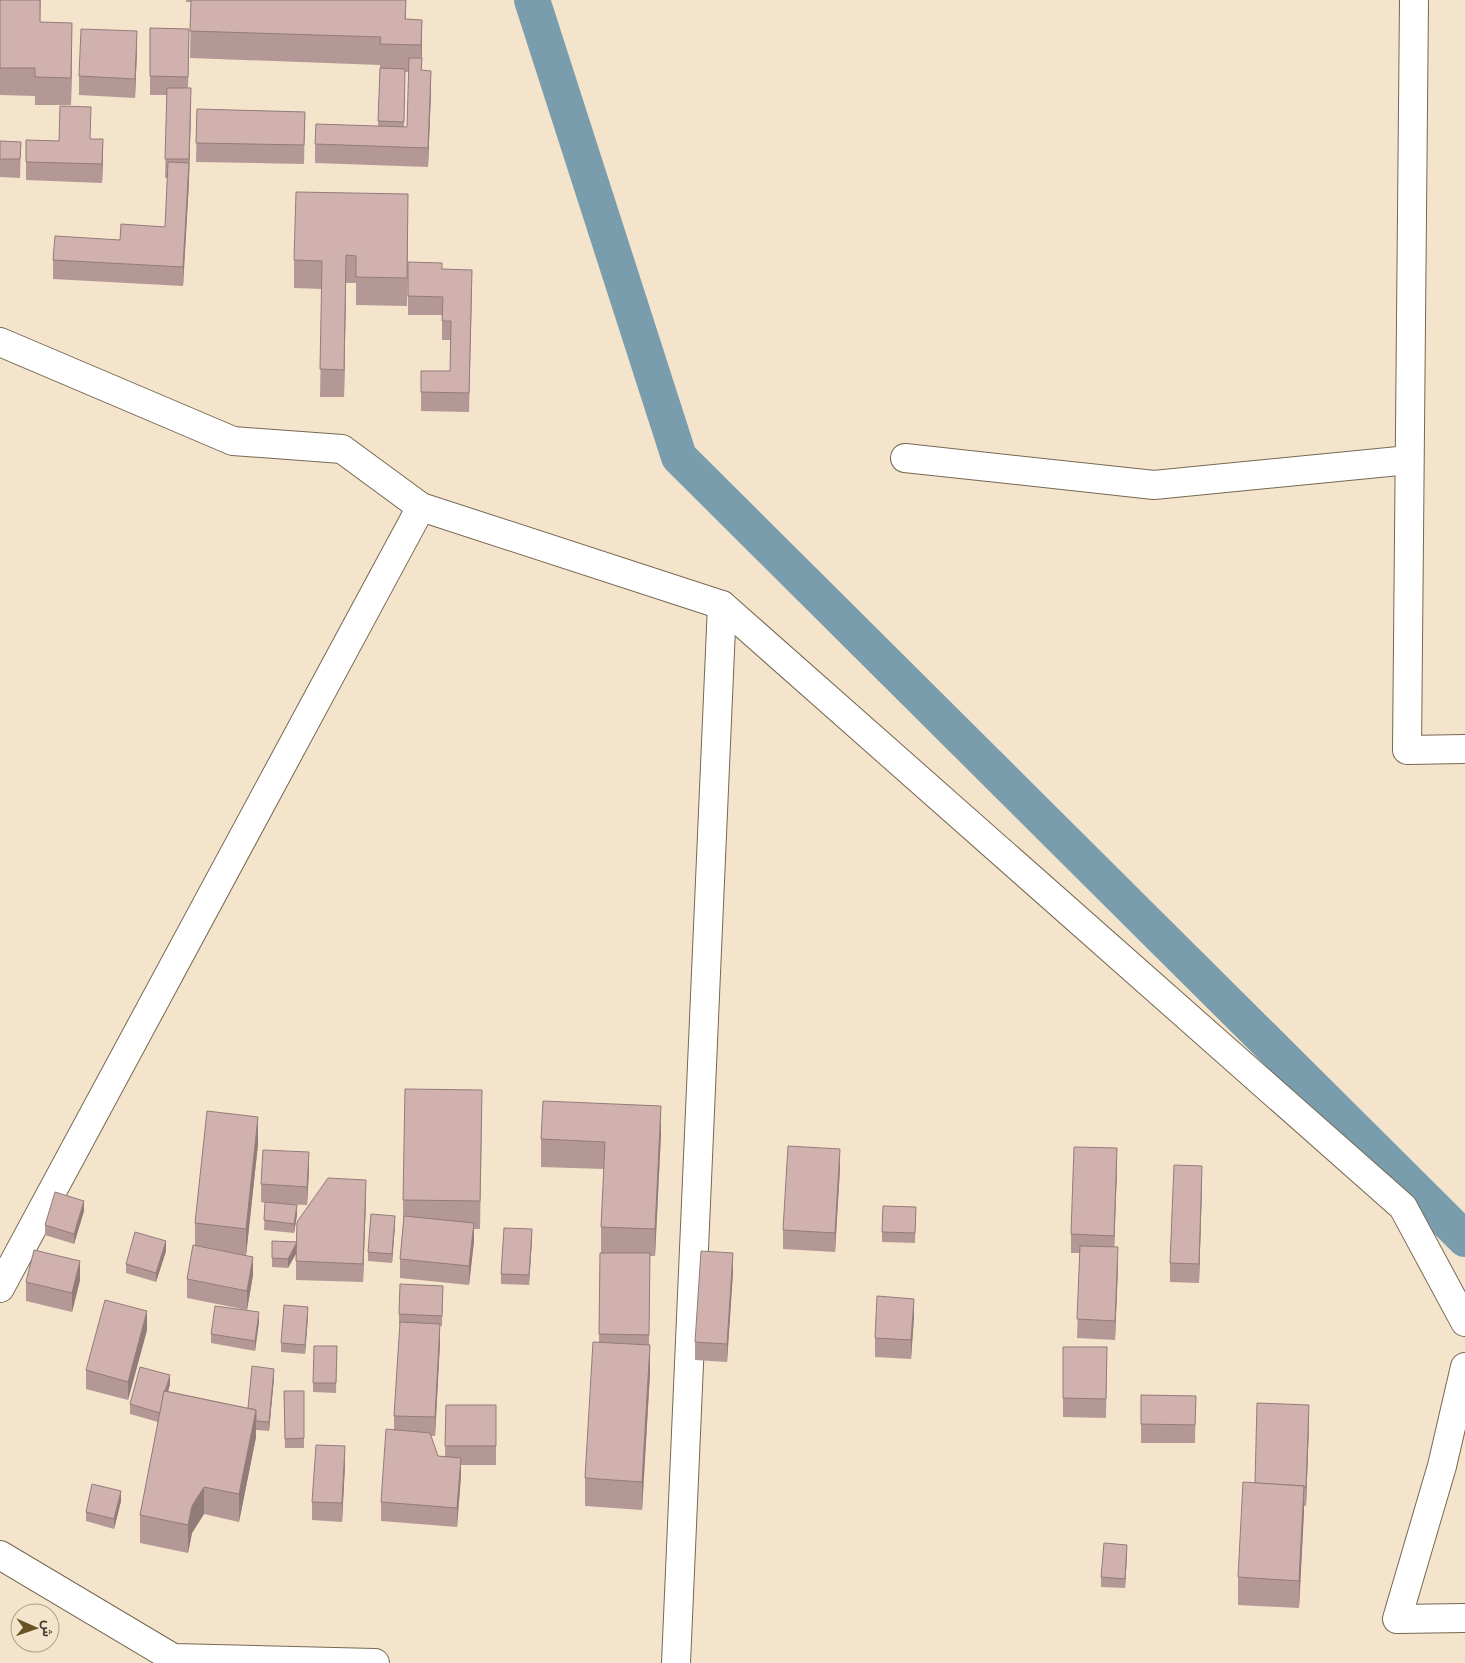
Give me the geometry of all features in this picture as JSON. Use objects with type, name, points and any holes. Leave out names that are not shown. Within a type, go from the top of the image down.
[{"type":"street","points":[[1414,0],[1407,750],[1465,749]]},
{"type":"street","points":[[0,342],[234,441],[342,449],[421,508],[722,605],[1403,1207],[1465,1322]]},
{"type":"street","points":[[905,458],[1154,485],[1409,460]]},
{"type":"street","points":[[0,1288],[421,508]]},
{"type":"street","points":[[676,1663],[722,605]]},
{"type":"street","points":[[1465,1367],[1442,1466],[1397,1619],[1465,1618]]},
{"type":"street","points":[[0,1555],[170,1661],[375,1663]]},
{"type":"building","points":[[0,0],[40,0],[40,22],[72,23],[71,78],[35,77],[35,68],[0,68]]},
{"type":"building","points":[[191,0],[406,0],[405,19],[422,20],[421,45],[380,44],[381,37],[190,31]]},
{"type":"building","points":[[150,28],[189,29],[188,77],[150,76]]},
{"type":"building","points":[[81,29],[137,31],[135,79],[79,76]]},
{"type":"building","points":[[409,58],[422,58],[421,70],[431,71],[428,148],[315,144],[316,124],[407,127]]},
{"type":"building","points":[[380,68],[405,69],[404,122],[378,121]]},
{"type":"building","points":[[167,88],[191,88],[189,159],[165,159]]},
{"type":"building","points":[[60,106],[91,107],[90,139],[103,139],[102,164],[26,162],[26,140],[59,141]]},
{"type":"building","points":[[197,109],[305,112],[304,145],[196,143]]},
{"type":"building","points":[[0,141],[21,142],[20,159],[0,159]]},
{"type":"building","points":[[168,162],[189,163],[183,267],[53,260],[55,236],[120,240],[121,224],[165,227]]},
{"type":"building","points":[[296,192],[408,194],[407,278],[356,277],[356,256],[346,255],[344,370],[320,369],[322,261],[294,260]]},
{"type":"building","points":[[408,262],[442,263],[442,269],[472,270],[469,393],[421,392],[421,371],[450,371],[451,321],[442,321],[443,297],[408,296]]},
{"type":"building","points":[[405,1089],[482,1090],[480,1201],[403,1200]]},
{"type":"building","points":[[543,1101],[661,1106],[655,1229],[601,1227],[605,1142],[541,1139]]},
{"type":"building","points":[[207,1111],[258,1117],[246,1229],[195,1223]]},
{"type":"building","points":[[788,1146],[840,1149],[835,1233],[783,1230]]},
{"type":"building","points":[[1074,1147],[1117,1148],[1114,1236],[1071,1234]]},
{"type":"building","points":[[263,1150],[309,1152],[307,1187],[261,1184]]},
{"type":"building","points":[[1174,1165],[1202,1166],[1199,1264],[1170,1263]]},
{"type":"building","points":[[328,1178],[366,1180],[363,1264],[296,1261],[297,1222]]},
{"type":"building","points":[[55,1192],[84,1201],[74,1234],[45,1225]]},
{"type":"building","points":[[265,1202],[297,1205],[294,1224],[264,1220]]},
{"type":"building","points":[[883,1206],[916,1207],[915,1233],[882,1232]]},
{"type":"building","points":[[371,1214],[395,1216],[392,1254],[368,1252]]},
{"type":"building","points":[[404,1216],[474,1223],[469,1266],[400,1259]]},
{"type":"building","points":[[504,1228],[532,1229],[529,1275],[501,1274]]},
{"type":"building","points":[[135,1232],[166,1241],[156,1273],[126,1264]]},
{"type":"building","points":[[272,1241],[297,1242],[288,1259],[272,1258]]},
{"type":"building","points":[[193,1245],[253,1257],[247,1291],[187,1279]]},
{"type":"building","points":[[1080,1246],[1118,1247],[1115,1321],[1077,1319]]},
{"type":"building","points":[[34,1250],[80,1261],[72,1293],[26,1282]]},
{"type":"building","points":[[701,1251],[733,1253],[727,1344],[695,1342]]},
{"type":"building","points":[[600,1253],[650,1253],[649,1335],[599,1334]]},
{"type":"building","points":[[400,1284],[443,1286],[442,1316],[399,1314]]},
{"type":"building","points":[[877,1296],[914,1299],[911,1340],[875,1338]]},
{"type":"building","points":[[105,1300],[147,1311],[128,1382],[86,1370]]},
{"type":"building","points":[[284,1305],[308,1307],[305,1345],[281,1343]]},
{"type":"building","points":[[215,1306],[259,1312],[255,1341],[211,1334]]},
{"type":"building","points":[[400,1322],[440,1324],[435,1417],[394,1416]]},
{"type":"building","points":[[593,1342],[650,1345],[642,1482],[585,1478]]},
{"type":"building","points":[[314,1346],[337,1346],[336,1383],[313,1383]]},
{"type":"building","points":[[1063,1347],[1107,1347],[1106,1399],[1063,1398]]},
{"type":"building","points":[[252,1366],[274,1369],[269,1422],[256,1421],[256,1410],[248,1408]]},
{"type":"building","points":[[140,1367],[170,1375],[164,1391],[160,1413],[130,1404]]},
{"type":"building","points":[[164,1391],[256,1410],[239,1494],[204,1487],[192,1506],[188,1525],[140,1515]]},
{"type":"building","points":[[284,1391],[304,1391],[304,1438],[285,1439]]},
{"type":"building","points":[[1141,1395],[1196,1396],[1195,1425],[1141,1424]]},
{"type":"building","points":[[1257,1403],[1309,1405],[1306,1487],[1255,1483]]},
{"type":"building","points":[[446,1405],[496,1405],[496,1446],[445,1446]]},
{"type":"building","points":[[386,1429],[430,1433],[438,1456],[461,1458],[457,1508],[381,1502]]},
{"type":"building","points":[[316,1445],[345,1446],[342,1503],[312,1502]]},
{"type":"building","points":[[1243,1482],[1304,1486],[1299,1581],[1238,1577]]},
{"type":"building","points":[[92,1484],[121,1491],[114,1519],[86,1512]]},
{"type":"building","points":[[1104,1543],[1127,1545],[1125,1579],[1101,1577]]},
{"type":"waterway","points":[[532,0],[679,457],[1465,1239]]}]
